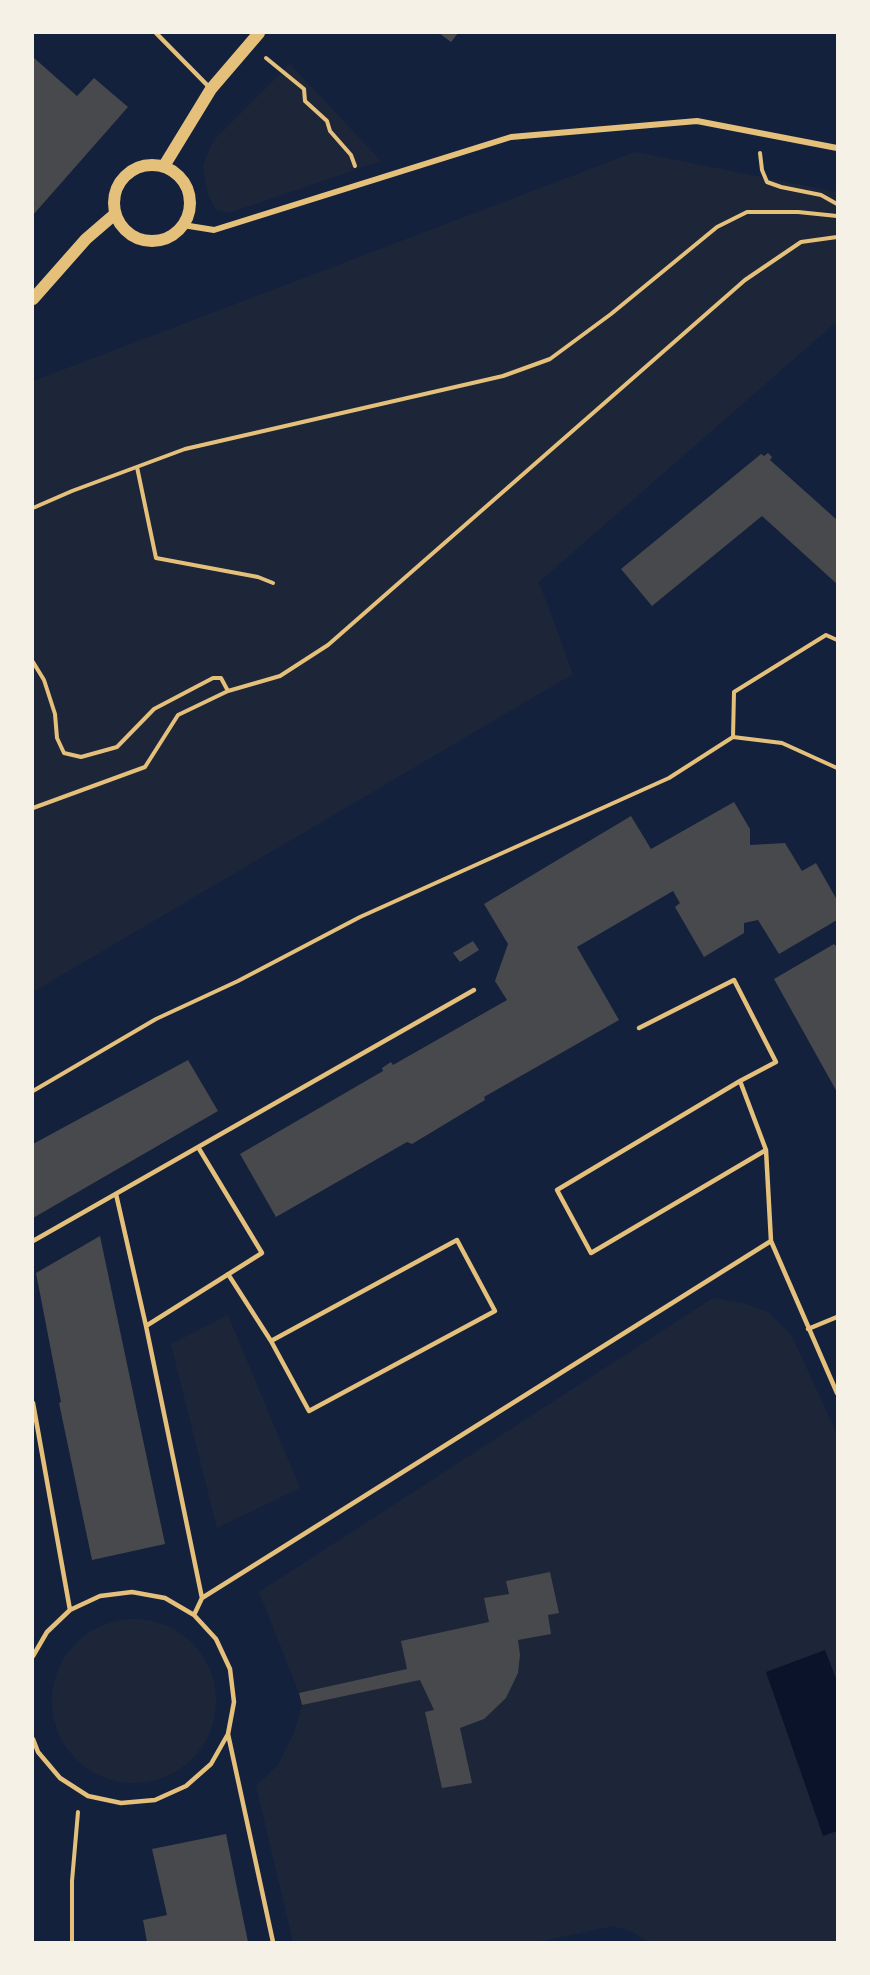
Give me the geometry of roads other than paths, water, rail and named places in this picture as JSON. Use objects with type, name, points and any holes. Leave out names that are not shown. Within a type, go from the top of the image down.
[{"type":"main road","points":[[164,166],[211,89],[259,33]]},
{"type":"main road","points":[[152,164],[164,166],[183,180],[190,203],[188,215],[183,225],[174,234],[164,239],[152,241],[140,239],[129,234],[115,214],[113,202],[115,191],[129,171],[152,164]]},
{"type":"main road","points":[[33,299],[86,239],[115,214]]},
{"type":"street","points":[[183,225],[214,230],[511,137],[697,120],[837,148]]},
{"type":"lane","points":[[156,33],[211,89]]},
{"type":"lane","points":[[639,1028],[734,980],[776,1062],[557,1190],[591,1253],[766,1150]]},
{"type":"lane","points":[[33,1240],[474,990]]},
{"type":"lane","points":[[740,1081],[766,1150],[771,1241],[837,1393]]},
{"type":"lane","points":[[146,1326],[262,1253],[198,1147]]},
{"type":"lane","points":[[116,1194],[146,1326],[202,1598]]},
{"type":"lane","points":[[228,1274],[271,1341],[309,1411],[495,1311],[457,1240],[271,1341]]},
{"type":"lane","points":[[194,1615],[202,1598],[771,1241]]},
{"type":"lane","points":[[808,1329],[837,1317]]},
{"type":"lane","points":[[33,1403],[70,1610]]},
{"type":"lane","points":[[33,1656],[47,1632],[70,1610],[100,1596],[132,1592],[165,1598],[194,1615],[216,1639],[230,1669],[234,1702],[228,1734],[211,1764],[186,1786],[155,1800],[122,1803],[88,1796],[60,1778],[38,1752],[33,1739]]},
{"type":"lane","points":[[228,1734],[273,1942]]}]
